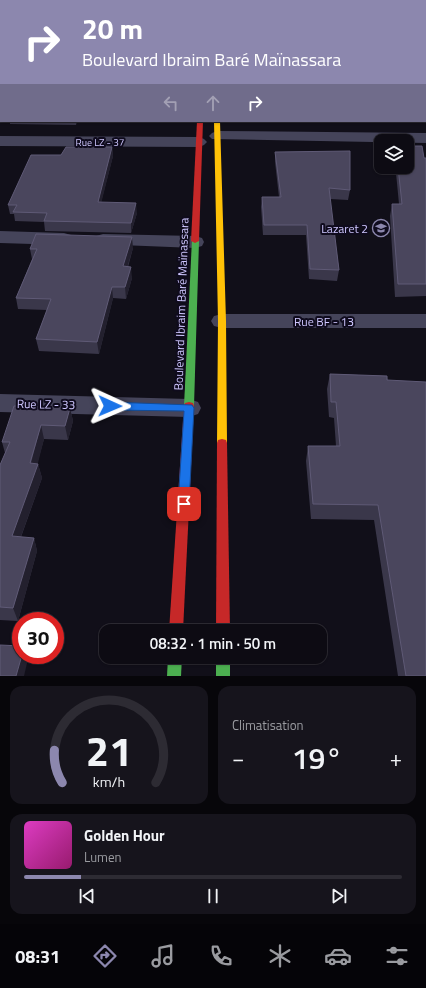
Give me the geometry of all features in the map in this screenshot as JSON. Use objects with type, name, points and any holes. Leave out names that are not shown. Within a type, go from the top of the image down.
[{"type":"main road","name":"Boulevard Ibraim Baré Maïnassara","points":[[176,624],[189,408],[200,122]]},
{"type":"main road","points":[[217,122],[222,321],[223,624]]},
{"type":"main road","points":[[174,676],[175,664]]},
{"type":"main road","points":[[223,664],[223,676]]},
{"type":"street","points":[[217,136],[426,138]]},
{"type":"street","name":"Rue LZ - 37","points":[[0,141],[199,142]]},
{"type":"street","points":[[0,237],[195,242]]},
{"type":"street","name":"Rue BF - 13","points":[[222,321],[426,321]]},
{"type":"street","name":"Rue LZ - 33","points":[[0,403],[189,408]]},
{"type":"building","points":[[414,146],[422,146],[424,158],[426,158],[426,284],[398,284],[392,204],[402,204],[399,174],[414,174]]},
{"type":"building","points":[[66,147],[112,147],[98,202],[136,203],[131,223],[44,221],[47,213],[13,212],[17,205],[8,205],[31,155],[61,155]]},
{"type":"building","points":[[350,151],[350,190],[329,188],[339,270],[310,269],[307,225],[264,225],[262,197],[281,197],[275,152]]},
{"type":"building","points":[[36,234],[132,237],[123,266],[131,267],[125,287],[112,287],[97,342],[36,339],[51,299],[16,298],[37,249],[30,249]]},
{"type":"building","points":[[330,374],[387,376],[387,380],[426,382],[426,676],[406,676],[378,505],[313,504],[308,446],[340,446],[336,402],[331,402]]},
{"type":"building","points":[[14,406],[70,408],[65,426],[41,425],[30,463],[38,464],[12,536],[34,538],[13,608],[0,607],[0,465],[10,442],[2,442]]},
{"type":"building","points":[[0,645],[12,646],[12,664],[19,664],[16,676],[0,676]]},
{"type":"traffic: fast","points":[[189,406],[195,241]]},
{"type":"traffic: fast","points":[[174,676],[175,664]]},
{"type":"traffic: fast","points":[[223,664],[223,676]]},
{"type":"traffic: slow","points":[[217,122],[222,321],[222,443]]},
{"type":"traffic: jam","points":[[195,241],[200,122]]},
{"type":"traffic: jam","points":[[176,624],[189,406]]},
{"type":"traffic: jam","points":[[222,443],[223,624]]},
{"type":"place","name":"Lazaret 2","points":[[381,228]]},
{"type":"route","points":[[110,406],[189,408],[184,504]]}]
